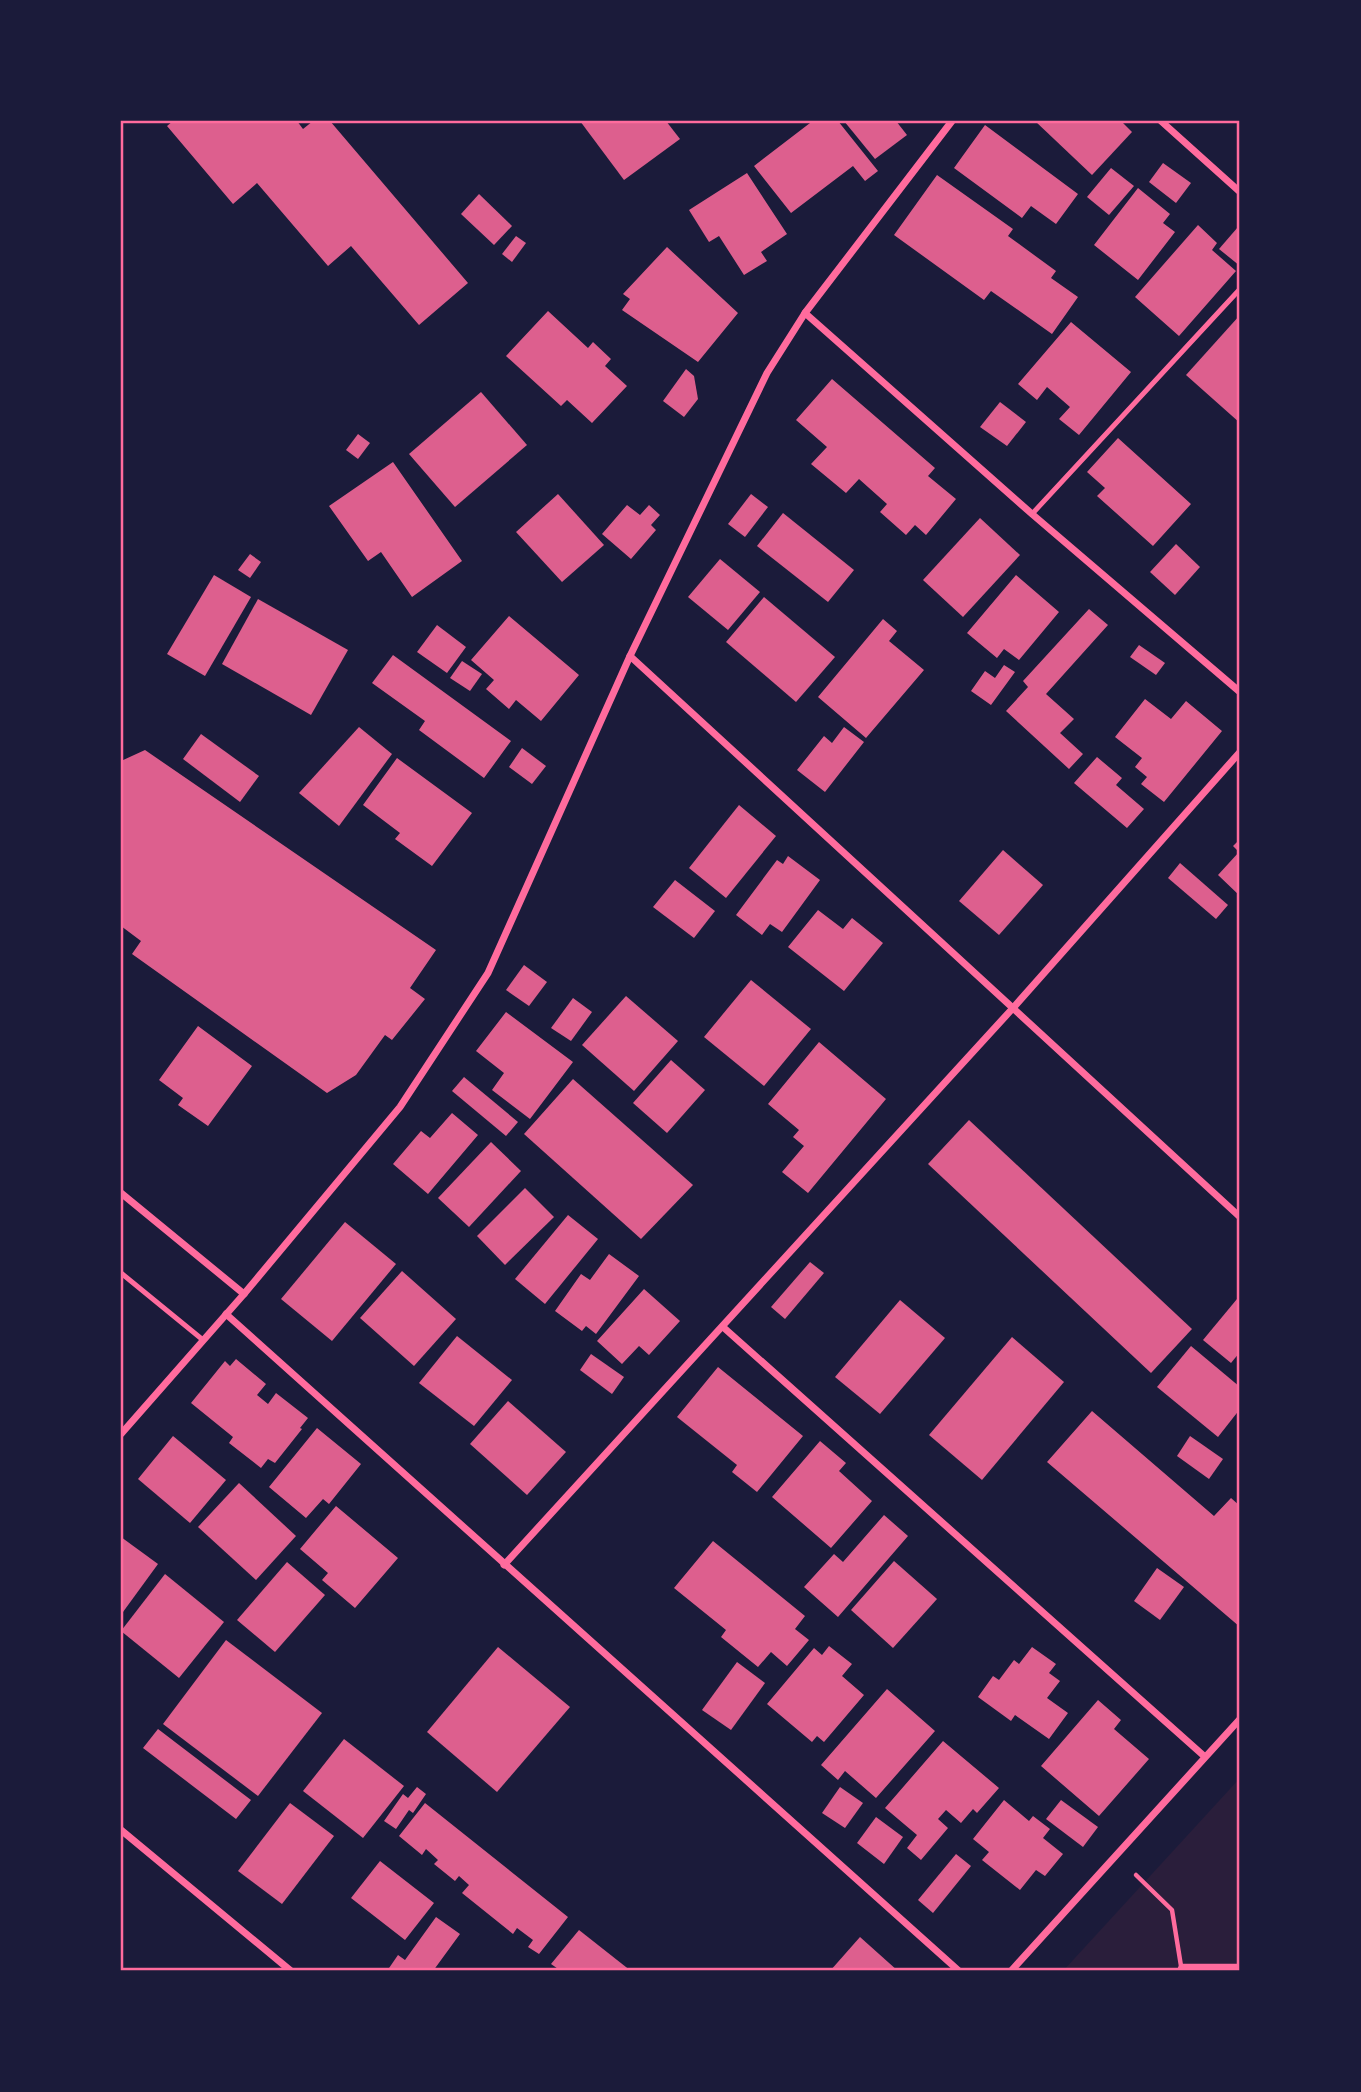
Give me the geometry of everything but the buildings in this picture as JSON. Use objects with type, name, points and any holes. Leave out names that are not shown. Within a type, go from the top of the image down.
[{"type":"street","points":[[121,1434],[244,1294],[400,1107],[488,973],[630,656],[767,373],[805,313],[952,121]]},
{"type":"street","points":[[1161,121],[1240,192]]},
{"type":"street","points":[[805,313],[1032,514],[1240,692]]},
{"type":"street","points":[[630,656],[1240,1217]]},
{"type":"street","points":[[504,1565],[1013,1009],[1240,752]]},
{"type":"street","points":[[121,1193],[244,1294]]},
{"type":"street","points":[[226,1314],[959,1971]]},
{"type":"street","points":[[723,1327],[1204,1756]]},
{"type":"street","points":[[1011,1971],[1240,1719]]},
{"type":"street","points":[[121,1830],[291,1971]]},
{"type":"lane","points":[[1032,514],[1240,289]]},
{"type":"lane","points":[[121,1273],[203,1340]]},
{"type":"path","points":[[1115,1856],[1172,1910],[1180,1969],[1240,1966]]},
{"type":"shaded area","points":[[1240,1778],[1240,1971],[1063,1971]]}]
